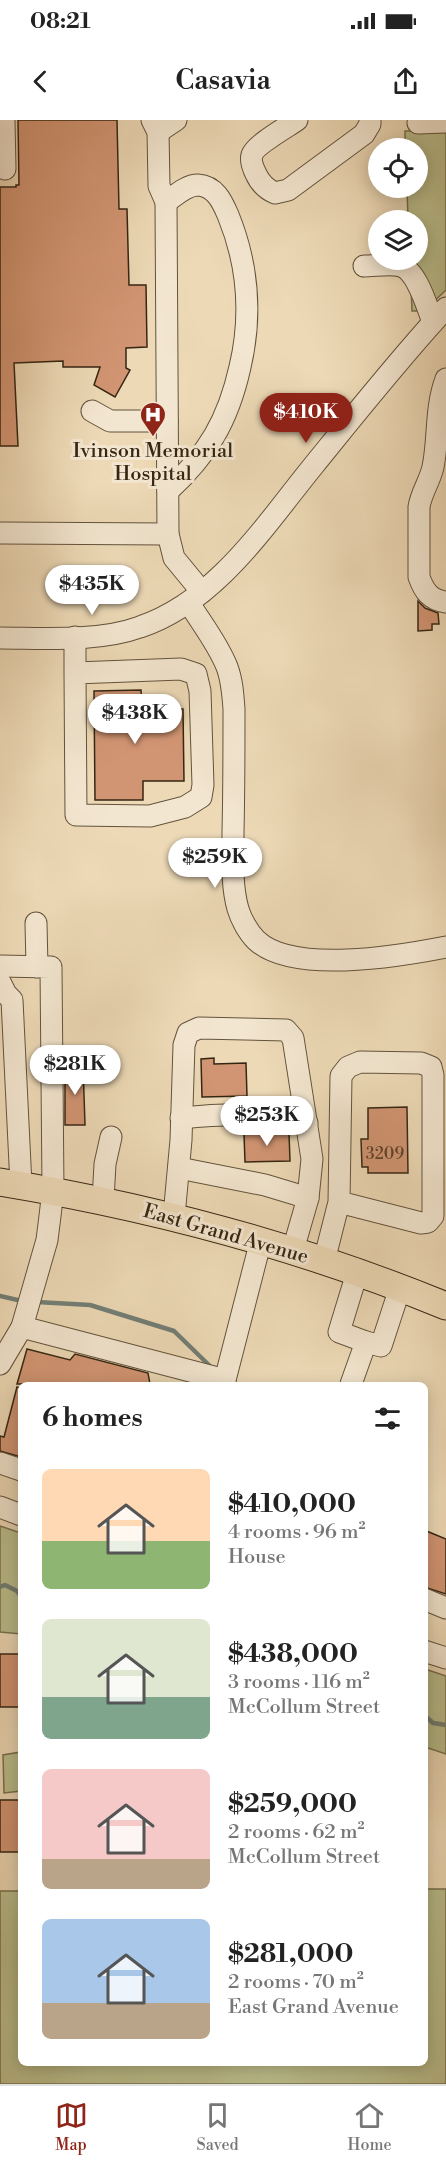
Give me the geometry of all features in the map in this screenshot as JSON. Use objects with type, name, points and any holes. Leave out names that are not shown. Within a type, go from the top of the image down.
[{"type":"main road","name":"East Grand Avenue","points":[[11,1183],[174,1216],[261,1240],[357,1272],[446,1306]]},
{"type":"street","points":[[4,120],[5,169]]},
{"type":"street","points":[[176,120],[155,126],[159,186],[166,202],[168,534],[174,558],[228,669],[231,684],[234,709],[233,880],[238,910],[256,940],[271,951],[291,957],[364,958],[404,955],[446,947]]},
{"type":"street","points":[[297,120],[258,148],[252,155],[252,166],[257,176],[266,188],[275,193],[288,190],[363,134],[370,120]]},
{"type":"street","points":[[418,123],[446,122]]},
{"type":"street","points":[[166,202],[186,188],[197,185],[209,188],[220,197],[242,254],[247,292],[247,329],[240,368],[225,414],[211,444],[193,468],[168,491]]},
{"type":"street","points":[[364,266],[368,266]]},
{"type":"street","points":[[0,638],[75,637],[118,633],[138,628],[168,616],[216,580],[249,544],[406,351],[440,315],[409,270]]},
{"type":"street","points":[[446,379],[439,403],[434,466],[419,507],[419,577],[422,587],[429,596],[446,602]]},
{"type":"street","points":[[92,411],[110,421],[167,420]]},
{"type":"street","points":[[0,533],[168,534]]},
{"type":"street","points":[[75,637],[75,673],[76,815],[150,816],[185,807],[201,796],[203,785],[200,691],[196,674],[182,669],[75,673]]},
{"type":"street","points":[[36,923],[37,967]]},
{"type":"street","points":[[0,966],[51,967],[53,1190],[47,1240],[22,1327],[6,1346],[0,1364]]},
{"type":"street","points":[[2,989],[12,1000],[9,1121],[11,1183]]},
{"type":"street","points":[[174,1216],[182,1118],[184,1045],[188,1033],[199,1028],[286,1030],[293,1038],[312,1159],[308,1198],[293,1250]]},
{"type":"street","points":[[324,1261],[339,1202],[341,1076],[348,1067],[360,1062],[421,1063],[430,1067],[433,1075],[433,1216],[428,1222],[421,1223],[339,1202]]},
{"type":"street","points":[[182,1118],[241,1116],[291,1118],[307,1123]]},
{"type":"street","points":[[103,1200],[105,1164],[111,1137]]},
{"type":"street","points":[[179,1168],[266,1185],[308,1198]]},
{"type":"street","points":[[22,1327],[224,1382],[261,1240]]},
{"type":"street","points":[[357,1272],[339,1332],[381,1346],[400,1288]]},
{"type":"street","points":[[352,1382],[366,1342]]},
{"type":"street","points":[[0,1463],[18,1469]]},
{"type":"street","points":[[0,1507],[18,1514]]},
{"type":"street","points":[[428,1601],[446,1608]]},
{"type":"street","points":[[428,1652],[446,1658]]},
{"type":"green space","points":[[405,131],[446,131],[446,290],[424,311],[412,311],[410,270],[428,270],[428,210],[408,210],[407,198],[428,198],[428,138],[405,138]]},
{"type":"green space","points":[[0,1526],[18,1532],[18,1634],[0,1632]]},
{"type":"green space","points":[[428,1670],[446,1676],[446,1754],[428,1748]]},
{"type":"green space","points":[[18,1752],[18,1791],[4,1793],[3,1755]]},
{"type":"green space","points":[[428,1889],[446,1889],[446,2084],[0,2084],[0,1891],[18,1891],[18,2066],[428,2066]]},
{"type":"building","points":[[18,120],[117,120],[119,209],[127,209],[129,285],[146,285],[147,347],[126,348],[126,368],[130,370],[115,397],[94,385],[100,367],[63,367],[63,361],[14,363],[18,446],[0,446],[0,187],[19,185]]},
{"type":"building","points":[[418,601],[425,608],[438,613],[439,624],[432,624],[432,630],[418,631]]},
{"type":"building","points":[[141,690],[142,709],[183,709],[184,781],[143,781],[143,800],[95,800],[94,691]]},
{"type":"building","points":[[214,1058],[214,1064],[246,1063],[247,1096],[202,1097],[201,1059]]},
{"type":"building","points":[[65,1065],[83,1065],[85,1125],[65,1125]]},
{"type":"building","points":[[407,1107],[408,1173],[368,1173],[368,1167],[362,1167],[361,1139],[368,1139],[368,1108]]},
{"type":"building","points":[[289,1133],[290,1161],[245,1162],[244,1134]]},
{"type":"building","points":[[27,1349],[70,1360],[75,1354],[148,1373],[150,1382],[18,1382],[17,1384]]},
{"type":"building","points":[[18,1387],[18,1456],[0,1451],[0,1436],[4,1437]]},
{"type":"building","points":[[428,1532],[446,1539],[446,1594],[428,1588]]},
{"type":"building","points":[[0,1654],[18,1654],[18,1707],[0,1707]]},
{"type":"building","points":[[0,1800],[18,1800],[18,1852],[0,1852]]},
{"type":"waterway","points":[[0,1296],[22,1301]]},
{"type":"waterway","points":[[37,1302],[90,1305],[174,1331],[213,1369]]},
{"type":"waterway","points":[[0,1587],[5,1585],[18,1592]]},
{"type":"waterway","points":[[428,1719],[433,1723],[446,1725]]},
{"type":"place","name":"Ivinson Memorial Hospital","points":[[153,438]]}]
